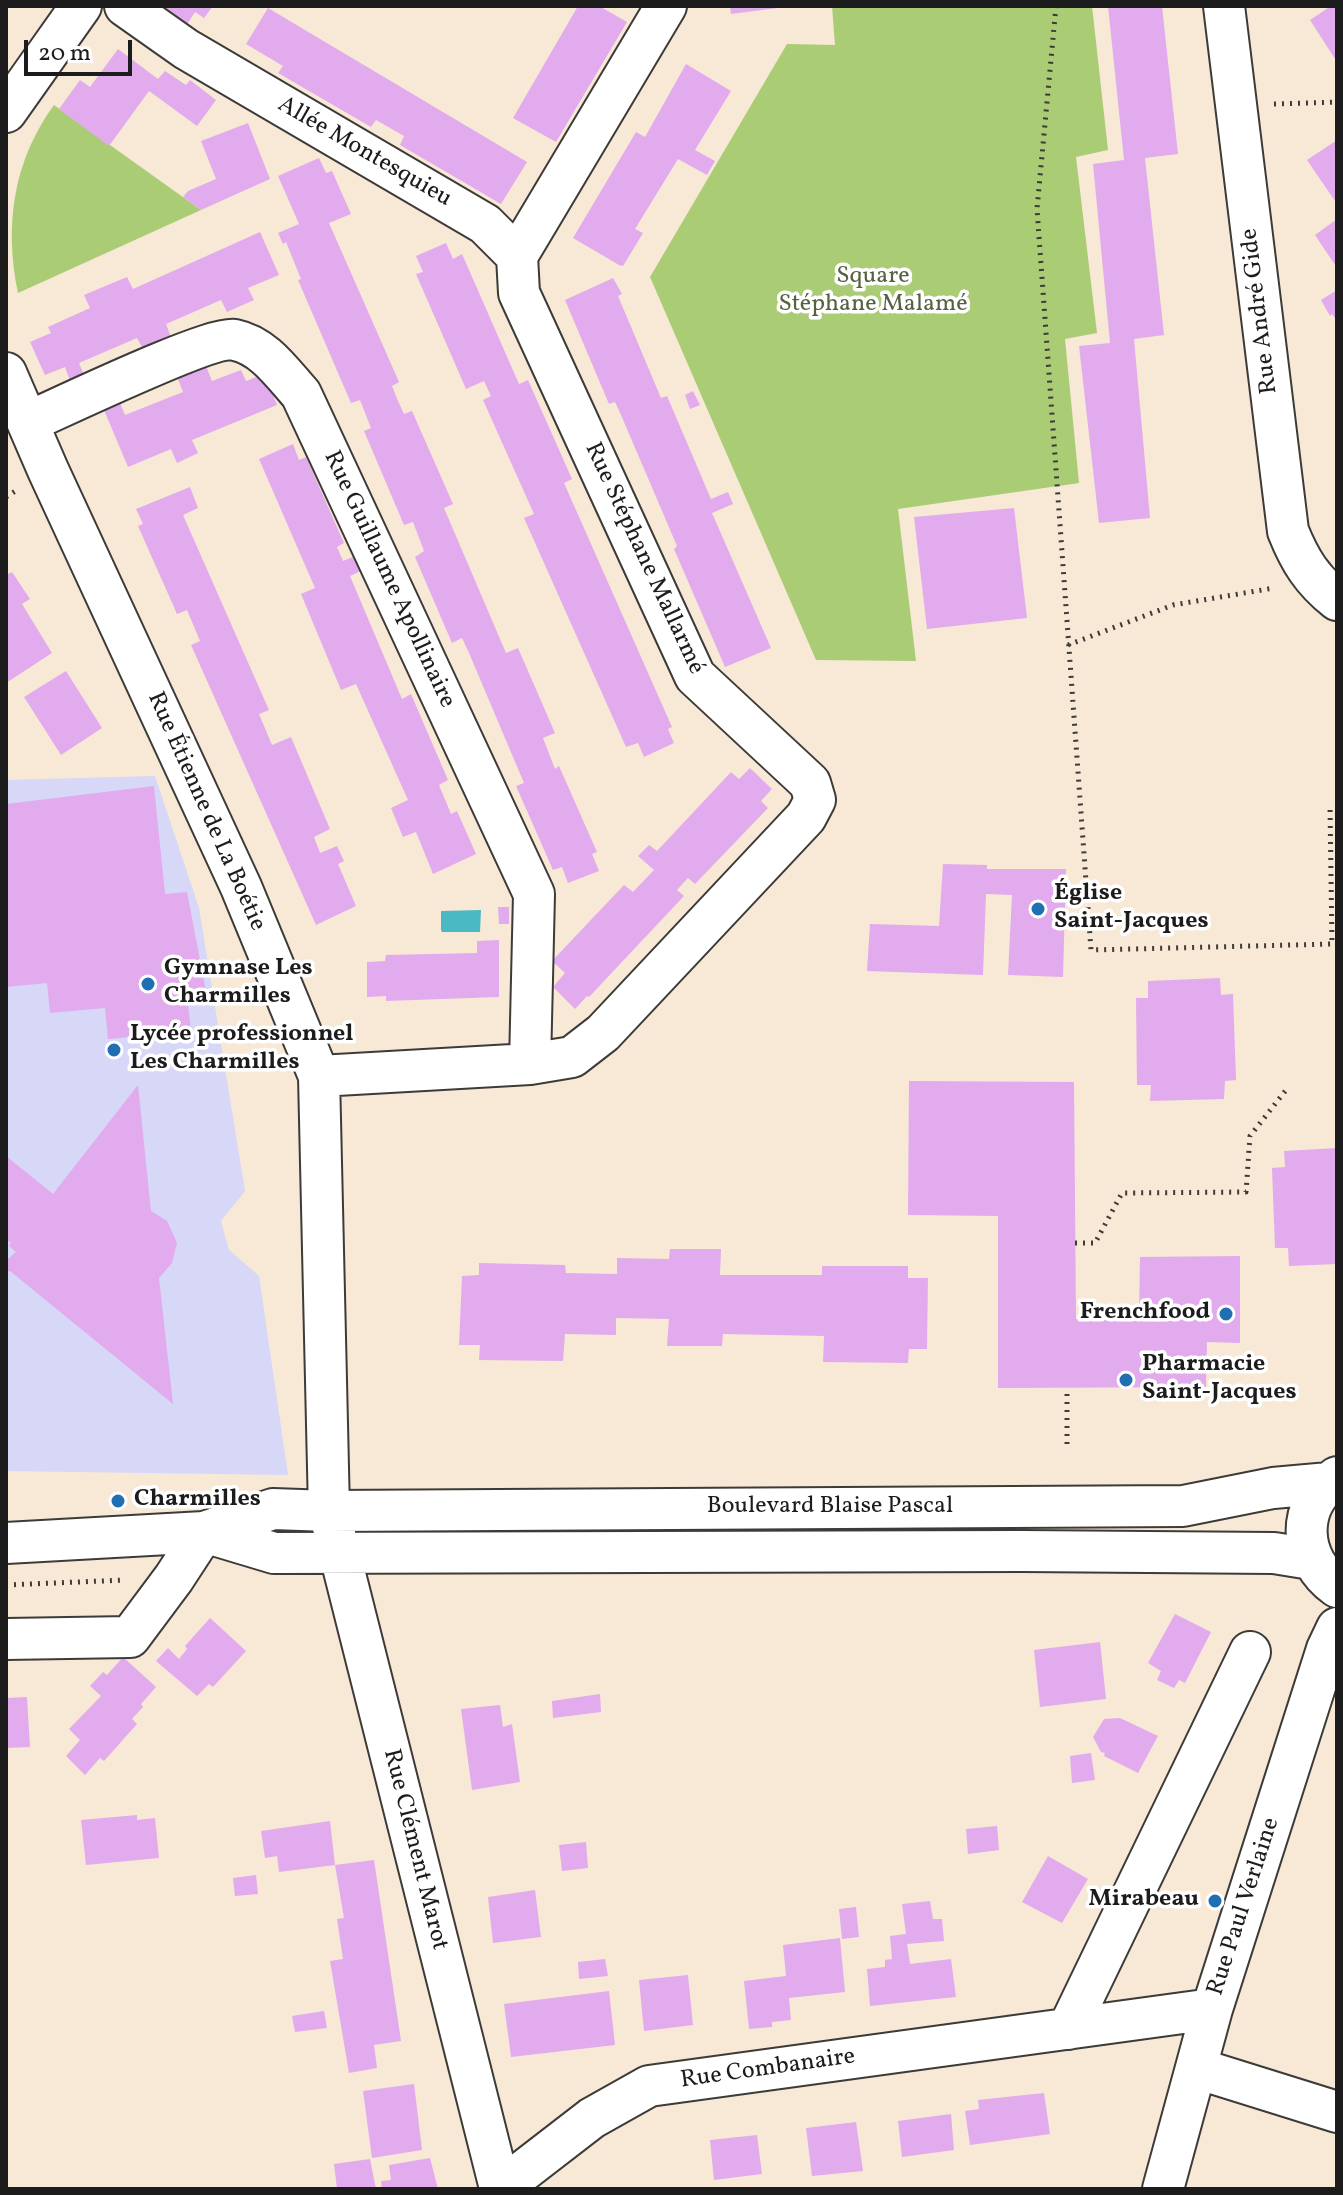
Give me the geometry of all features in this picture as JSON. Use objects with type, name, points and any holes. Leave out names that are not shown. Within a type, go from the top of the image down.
[{"type":"street","points":[[6,112],[81,6]]},
{"type":"street","name":"Allée Montesquieu","points":[[125,6],[186,49],[485,224],[517,256]]},
{"type":"street","points":[[517,256],[666,6]]},
{"type":"street","name":"Rue André Gide","points":[[1224,6],[1288,531],[1299,559],[1326,591]]},
{"type":"street","name":"Rue Stéphane Mallarmé","points":[[319,1076],[530,1064],[572,1057],[603,1033],[806,817],[815,800],[810,783],[695,676],[519,293],[517,256]]},
{"type":"street","name":"Rue Guillaume Apollinaire","points":[[28,422],[199,347],[233,339],[267,355],[301,394],[534,894],[530,1064]]},
{"type":"street","name":"Rue Étienne de La Boétie","points":[[6,373],[241,887],[319,1076],[329,1511]]},
{"type":"street","name":"Boulevard Blaise Pascal","points":[[204,1532],[273,1509],[1183,1506],[1333,1480]]},
{"type":"street","name":"Boulevard Blaise Pascal","points":[[1324,1573],[1306,1541],[1306,1523],[1311,1506],[1321,1490],[1333,1480]]},
{"type":"street","name":"Rue Clément Marot","points":[[329,1511],[500,2188]]},
{"type":"street","points":[[6,1543],[204,1532]]},
{"type":"street","points":[[6,1639],[130,1637],[204,1532]]},
{"type":"street","name":"Boulevard Blaise Pascal","points":[[204,1532],[274,1553],[1274,1553],[1324,1573]]},
{"type":"street","name":"Rue Paul Verlaine","points":[[1163,2189],[1212,2009],[1327,1649],[1337,1628]]},
{"type":"street","points":[[1068,2029],[1250,1652]]},
{"type":"street","name":"Rue Combanaire","points":[[500,2188],[592,2118],[649,2086],[1212,2009]]},
{"type":"street","points":[[1196,2068],[1337,2112]]},
{"type":"path","points":[[1056,6],[1037,209],[1091,950],[1332,944],[1330,807]]},
{"type":"path","points":[[1236,105],[1337,102]]},
{"type":"path","points":[[1068,645],[1173,605],[1326,591]]},
{"type":"path","points":[[1075,1243],[1095,1243],[1122,1193],[1246,1192],[1250,1136],[1286,1090]]},
{"type":"path","points":[[1067,1388],[1067,1444]]},
{"type":"shaded area","name":"Lycée professionnel Les Charmilles","points":[[155,776],[199,908],[245,1191],[221,1221],[229,1250],[259,1276],[288,1475],[6,1471],[6,780]]},
{"type":"green space","name":"Square Stéphane Malamé","points":[[832,6],[1092,6],[1108,150],[1076,157],[1097,333],[1065,339],[1079,483],[898,509],[916,661],[816,660],[650,277],[787,44],[835,45]]},
{"type":"green space","points":[[54,105],[201,210],[18,293],[12,243],[15,195],[29,149]]},
{"type":"water","points":[[481,910],[480,932],[442,932],[441,911]]},
{"type":"building","points":[[161,6],[213,6],[204,18],[195,12],[186,26]]},
{"type":"building","points":[[578,6],[599,6],[627,22],[556,142],[513,118]]},
{"type":"building","points":[[730,6],[778,6],[778,8],[731,14]]},
{"type":"building","points":[[1108,6],[1162,6],[1178,154],[1145,158],[1164,335],[1134,339],[1150,518],[1099,523],[1079,346],[1110,343],[1093,164],[1124,160]]},
{"type":"building","points":[[1331,6],[1337,6],[1337,62],[1310,20]]},
{"type":"building","points":[[268,8],[527,162],[501,204],[400,145],[404,136],[376,120],[371,127],[278,73],[283,66],[246,44]]},
{"type":"building","points":[[118,49],[158,79],[165,71],[186,85],[190,80],[216,100],[197,126],[149,91],[109,146],[59,109],[80,80],[90,87]]},
{"type":"building","points":[[686,64],[731,91],[695,150],[715,161],[707,175],[678,159],[635,229],[643,233],[623,266],[619,265],[573,238],[636,132],[645,137]]},
{"type":"building","points":[[248,123],[270,179],[201,210],[183,197],[188,191],[216,179],[201,141]]},
{"type":"building","points":[[1337,140],[1337,204],[1307,160]]},
{"type":"building","points":[[319,158],[326,173],[332,171],[351,214],[329,223],[399,382],[392,386],[398,401],[404,414],[412,411],[453,504],[444,508],[506,653],[518,648],[555,733],[543,738],[555,769],[559,766],[597,852],[592,854],[599,871],[568,883],[562,867],[553,870],[516,786],[524,783],[469,653],[462,638],[452,643],[415,557],[424,551],[413,522],[404,525],[364,431],[371,428],[360,400],[351,403],[298,280],[301,279],[286,242],[283,244],[278,233],[299,224],[278,176]]},
{"type":"building","points":[[1337,219],[1337,268],[1315,235]]},
{"type":"building","points":[[260,232],[279,275],[248,288],[254,300],[227,312],[221,300],[166,324],[171,337],[143,349],[137,338],[79,363],[84,375],[70,381],[65,367],[45,375],[30,342],[51,333],[48,327],[90,308],[84,295],[127,277],[133,289]]},
{"type":"building","points":[[446,243],[453,259],[462,254],[519,384],[528,380],[572,479],[564,483],[672,727],[668,729],[674,743],[644,757],[638,743],[626,747],[524,518],[534,514],[483,400],[491,396],[484,381],[466,389],[416,274],[423,272],[416,256]]},
{"type":"building","points":[[613,278],[622,294],[618,296],[661,398],[667,396],[711,499],[728,492],[733,504],[712,513],[771,648],[725,667],[621,415],[615,402],[609,404],[565,300]]},
{"type":"building","points":[[1337,290],[1337,321],[1332,314],[1330,316],[1321,300]]},
{"type":"building","points":[[206,366],[212,381],[241,370],[246,381],[264,374],[277,405],[192,440],[198,453],[177,463],[171,449],[128,467],[104,410],[120,403],[125,415],[183,392],[178,379]]},
{"type":"building","points":[[693,391],[700,405],[690,409],[685,395]]},
{"type":"building","points":[[293,444],[299,460],[306,457],[344,543],[337,547],[343,561],[360,554],[367,568],[350,576],[402,699],[411,694],[448,780],[439,785],[451,814],[457,811],[476,854],[433,874],[416,832],[403,837],[391,808],[408,800],[356,684],[341,690],[301,594],[315,588],[259,459]]},
{"type":"building","points":[[190,487],[198,508],[183,515],[269,710],[259,714],[272,745],[291,737],[330,829],[314,837],[320,853],[337,846],[344,861],[338,864],[356,906],[316,925],[191,645],[200,641],[187,610],[177,614],[138,526],[143,524],[136,509]]},
{"type":"building","points":[[1014,508],[1027,618],[927,629],[914,517]]},
{"type":"building","points":[[12,572],[30,599],[22,604],[52,653],[6,683],[6,575]]},
{"type":"building","points":[[66,671],[102,728],[61,755],[24,697]]},
{"type":"building","points":[[750,768],[772,789],[761,801],[768,808],[695,884],[688,878],[677,890],[684,896],[575,1009],[553,987],[565,973],[552,961],[624,885],[633,892],[654,870],[638,856],[649,845],[657,851],[731,772],[739,779]]},
{"type":"building","points":[[154,786],[165,894],[187,892],[208,1002],[188,1004],[191,1032],[108,1039],[105,1008],[50,1013],[47,983],[6,987],[6,804]]},
{"type":"building","name":"Église Saint-Jacques","points":[[943,864],[987,865],[987,869],[1066,869],[1063,977],[1008,975],[1012,895],[986,894],[983,975],[867,971],[870,924],[939,926]]},
{"type":"building","points":[[498,907],[509,907],[509,924],[499,924]]},
{"type":"building","points":[[499,940],[499,997],[386,1001],[386,996],[367,997],[367,962],[385,961],[386,955],[477,953],[477,941]]},
{"type":"building","points":[[1220,978],[1221,995],[1233,994],[1236,1080],[1225,1081],[1224,1099],[1150,1101],[1151,1085],[1137,1085],[1136,998],[1148,998],[1148,981]]},
{"type":"building","points":[[909,1081],[1074,1082],[1076,1319],[1139,1319],[1140,1257],[1240,1256],[1240,1343],[1207,1342],[1206,1387],[998,1388],[998,1216],[908,1215]]},
{"type":"building","points":[[138,1085],[151,1211],[167,1221],[177,1243],[172,1263],[159,1278],[173,1404],[10,1271],[6,1272],[6,1261],[16,1252],[6,1239],[6,1156],[53,1194]]},
{"type":"building","points":[[1337,1148],[1337,1264],[1289,1266],[1288,1248],[1275,1248],[1272,1168],[1285,1167],[1284,1151]]},
{"type":"building","points":[[670,1249],[721,1249],[720,1275],[822,1275],[822,1266],[908,1266],[908,1278],[928,1278],[927,1349],[909,1349],[908,1363],[823,1362],[824,1336],[723,1334],[722,1346],[667,1346],[669,1319],[616,1318],[616,1335],[565,1334],[563,1361],[479,1360],[480,1345],[459,1345],[462,1276],[479,1275],[479,1263],[565,1265],[566,1273],[617,1274],[617,1258],[669,1259]]},
{"type":"building","points":[[1175,1614],[1211,1632],[1185,1683],[1179,1680],[1174,1688],[1157,1680],[1161,1671],[1148,1663]]},
{"type":"building","points":[[210,1618],[246,1651],[213,1687],[209,1684],[197,1696],[156,1661],[168,1648],[179,1659],[187,1649],[185,1646]]},
{"type":"building","points":[[1100,1642],[1106,1699],[1040,1707],[1034,1650]]},
{"type":"building","points":[[123,1657],[156,1687],[132,1719],[137,1724],[104,1761],[100,1758],[85,1775],[66,1756],[80,1740],[69,1729],[101,1696],[90,1686],[103,1672],[107,1675]]},
{"type":"building","points":[[600,1694],[601,1712],[553,1718],[552,1701]]},
{"type":"building","points":[[27,1697],[30,1747],[6,1748],[6,1698]]},
{"type":"building","points":[[500,1705],[503,1727],[512,1724],[520,1782],[472,1790],[461,1709]]},
{"type":"building","points":[[1120,1718],[1158,1736],[1138,1773],[1104,1756],[1093,1737],[1104,1719]]},
{"type":"building","points":[[1091,1753],[1095,1780],[1072,1783],[1070,1756]]},
{"type":"building","points":[[137,1815],[137,1820],[155,1818],[159,1858],[86,1865],[81,1820]]},
{"type":"building","points":[[330,1821],[335,1865],[279,1872],[277,1856],[265,1858],[261,1831]]},
{"type":"building","points":[[997,1826],[999,1850],[968,1854],[966,1829]]},
{"type":"building","points":[[586,1842],[588,1868],[562,1871],[559,1845]]},
{"type":"building","points":[[1048,1856],[1088,1879],[1062,1923],[1022,1902]]},
{"type":"building","points":[[374,1860],[401,2041],[374,2045],[377,2068],[349,2073],[330,1961],[343,1959],[337,1919],[344,1918],[335,1865]]},
{"type":"building","points":[[256,1875],[258,1894],[235,1896],[233,1878]]},
{"type":"building","points":[[535,1890],[541,1937],[493,1943],[488,1897]]},
{"type":"building","points":[[930,1901],[933,1919],[942,1919],[944,1941],[907,1944],[910,1964],[951,1959],[956,1997],[870,2006],[867,1969],[885,1967],[885,1960],[892,1959],[890,1936],[906,1934],[902,1904]]},
{"type":"building","points":[[856,1907],[859,1937],[842,1939],[839,1909]]},
{"type":"building","points":[[840,1938],[845,1992],[789,1998],[791,2020],[772,2022],[772,2027],[749,2029],[744,1981],[786,1976],[783,1945]]},
{"type":"building","points":[[605,1959],[608,1976],[579,1979],[578,1962]]},
{"type":"building","points":[[688,1975],[693,2025],[644,2031],[639,1980]]},
{"type":"building","points":[[609,1991],[615,2045],[511,2057],[504,2004]]},
{"type":"building","points":[[324,2011],[327,2028],[295,2032],[292,2016]]},
{"type":"building","points":[[414,2084],[422,2150],[372,2158],[363,2091]]},
{"type":"building","points":[[1044,2093],[1050,2134],[970,2145],[965,2111],[979,2109],[978,2100]]},
{"type":"building","points":[[951,2114],[954,2150],[902,2157],[898,2121]]},
{"type":"building","points":[[856,2122],[863,2171],[812,2176],[806,2128]]},
{"type":"building","points":[[757,2135],[762,2174],[714,2180],[710,2140]]},
{"type":"building","points":[[430,2158],[438,2189],[382,2189],[381,2181],[391,2180],[389,2165]]},
{"type":"building","points":[[370,2159],[376,2189],[337,2189],[334,2164]]},
{"type":"place","name":"Église Saint-Jacques","points":[[1038,909]]},
{"type":"place","name":"Gymnase Les Charmilles","points":[[148,984]]},
{"type":"place","name":"Lycée professionnel Les Charmilles","points":[[114,1050]]},
{"type":"place","name":"Frenchfood","points":[[1226,1314]]},
{"type":"place","name":"Pharmacie Saint-Jacques","points":[[1126,1380]]},
{"type":"place","name":"Charmilles","points":[[118,1501]]},
{"type":"place","name":"Mirabeau","points":[[1215,1901]]}]
